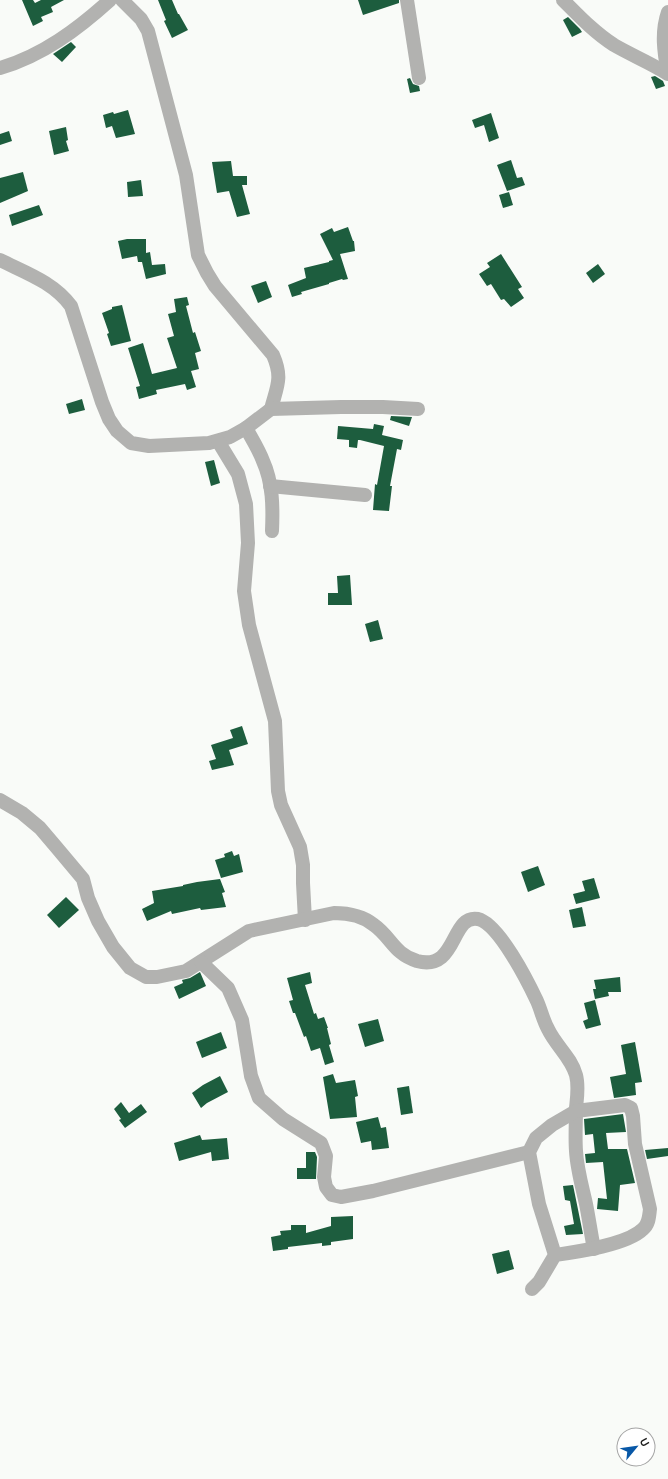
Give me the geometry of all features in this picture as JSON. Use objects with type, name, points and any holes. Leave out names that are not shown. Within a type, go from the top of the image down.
[{"type":"street","points":[[407,0],[419,78]]},
{"type":"street","points":[[563,0],[591,27],[614,44],[668,73]]},
{"type":"street","points":[[0,68],[18,63],[120,1],[141,19],[148,31],[186,175],[198,255],[206,273],[215,286],[273,355],[278,368],[278,383],[271,409]]},
{"type":"street","points":[[668,12],[665,23],[663,47],[668,73]]},
{"type":"street","points":[[0,260],[52,286],[71,306],[102,402],[109,419],[117,431],[131,442],[149,446],[209,443],[224,439],[245,429],[271,409],[348,407],[418,409]]},
{"type":"street","points":[[245,429],[264,462],[270,486],[273,508],[272,531]]},
{"type":"street","points":[[224,439],[238,474],[246,504],[248,543],[244,591],[249,626],[275,721],[278,791],[281,805],[300,847],[303,865],[302,883],[310,919]]},
{"type":"street","points":[[270,486],[364,494]]},
{"type":"street","points":[[0,800],[22,813],[40,828],[83,879],[88,898],[98,921],[113,947],[130,968],[146,977],[157,977],[186,971],[250,931],[334,913],[344,913],[366,920],[375,925],[395,948],[406,956],[418,961],[429,962],[438,960],[446,954],[459,929],[472,920],[479,920],[493,928],[522,970],[547,1029],[569,1059],[576,1076],[577,1164],[594,1249]]},
{"type":"street","points":[[201,962],[228,988],[242,1020],[251,1076],[259,1098],[283,1120],[322,1143],[326,1156],[324,1177],[326,1187],[332,1195],[341,1197],[374,1191],[529,1152]]},
{"type":"street","points":[[532,1289],[539,1282],[554,1255],[539,1204],[529,1152],[536,1138],[552,1125],[576,1111],[625,1105],[631,1108],[633,1116],[635,1144],[650,1209],[649,1220],[643,1230],[616,1242],[594,1249],[554,1255]]},
{"type":"building","points":[[22,0],[33,0],[35,3],[41,0],[64,0],[51,7],[53,12],[41,17],[43,21],[33,26]]},
{"type":"building","points":[[158,0],[172,0],[178,14],[188,30],[172,38],[164,21],[166,20]]},
{"type":"building","points":[[358,0],[399,0],[399,3],[363,15]]},
{"type":"building","points":[[568,17],[582,32],[572,37],[563,20]]},
{"type":"building","points":[[71,42],[76,47],[62,62],[53,54]]},
{"type":"building","points":[[655,76],[663,81],[665,86],[656,89],[651,77]]},
{"type":"building","points":[[410,78],[413,84],[419,86],[420,91],[410,93],[407,79]]},
{"type":"building","points":[[128,110],[135,134],[116,138],[112,126],[106,128],[103,115]]},
{"type":"building","points":[[491,113],[499,138],[489,142],[484,125],[475,128],[472,120]]},
{"type":"building","points":[[66,127],[68,140],[66,141],[69,151],[54,155],[49,131]]},
{"type":"building","points":[[9,131],[12,141],[0,145],[0,134]]},
{"type":"building","points":[[511,160],[517,178],[522,177],[525,185],[507,191],[497,165]]},
{"type":"building","points":[[231,161],[233,176],[247,176],[247,185],[242,185],[250,214],[237,217],[229,191],[217,193],[212,162]]},
{"type":"building","points":[[23,172],[28,191],[0,203],[0,178]]},
{"type":"building","points":[[141,180],[143,196],[128,197],[127,182]]},
{"type":"building","points":[[509,192],[513,205],[503,208],[499,195]]},
{"type":"building","points":[[39,205],[43,215],[12,226],[9,215]]},
{"type":"building","points":[[348,227],[354,241],[355,251],[340,254],[348,279],[342,279],[301,292],[302,294],[292,297],[288,285],[306,278],[304,268],[333,260],[320,234],[332,228],[334,232]]},
{"type":"building","points":[[127,239],[146,239],[146,253],[150,252],[152,265],[165,264],[166,274],[146,279],[142,262],[138,262],[137,256],[122,259],[118,241]]},
{"type":"building","points":[[501,254],[522,287],[518,289],[524,298],[511,307],[504,299],[501,300],[491,284],[487,286],[479,274],[490,267],[487,263]]},
{"type":"building","points":[[598,264],[605,274],[593,283],[586,273]]},
{"type":"building","points":[[266,281],[272,297],[258,303],[251,286]]},
{"type":"building","points":[[187,297],[189,305],[186,306],[193,333],[195,332],[201,351],[195,353],[199,369],[191,371],[196,387],[187,390],[185,384],[156,390],[157,394],[139,399],[136,387],[140,386],[128,348],[143,343],[152,374],[177,368],[167,338],[174,336],[168,314],[176,312],[174,299]]},
{"type":"building","points":[[122,305],[131,341],[111,346],[107,334],[109,333],[102,313],[112,309],[112,307]]},
{"type":"building","points":[[82,399],[85,410],[69,414],[66,404]]},
{"type":"building","points":[[391,416],[412,417],[409,426],[390,420]]},
{"type":"building","points":[[374,424],[384,426],[382,435],[403,440],[401,450],[397,449],[390,486],[392,486],[389,511],[373,510],[375,484],[377,485],[384,446],[358,440],[357,448],[349,447],[349,440],[337,439],[338,426],[373,429]]},
{"type":"building","points":[[214,460],[220,483],[211,486],[205,462]]},
{"type":"building","points":[[350,575],[352,605],[328,605],[328,593],[338,593],[337,576]]},
{"type":"building","points":[[378,620],[383,639],[370,642],[365,624]]},
{"type":"building","points":[[242,726],[248,744],[229,750],[234,765],[212,770],[209,761],[216,759],[211,745],[233,738],[230,730]]},
{"type":"building","points":[[232,851],[234,856],[239,854],[243,872],[221,878],[215,860],[225,857],[224,854]]},
{"type":"building","points":[[538,866],[545,885],[528,892],[521,872]]},
{"type":"building","points":[[594,878],[600,898],[576,904],[573,894],[585,891],[582,881]]},
{"type":"building","points":[[220,879],[225,892],[222,893],[226,907],[201,910],[200,908],[172,914],[171,911],[147,921],[142,909],[154,903],[152,891]]},
{"type":"building","points":[[66,897],[79,910],[59,928],[47,915]]},
{"type":"building","points":[[582,907],[586,926],[573,928],[569,910]]},
{"type":"building","points":[[200,972],[206,986],[179,999],[174,987],[183,983],[182,980],[190,978]]},
{"type":"building","points":[[310,972],[312,983],[305,985],[314,1014],[316,1013],[318,1019],[324,1017],[328,1028],[331,1044],[329,1045],[334,1062],[325,1065],[320,1048],[311,1051],[306,1036],[304,1037],[289,1001],[293,1000],[287,978]]},
{"type":"building","points":[[620,977],[621,992],[608,992],[609,996],[595,999],[593,989],[596,989],[594,980]]},
{"type":"building","points":[[595,1000],[601,1025],[586,1029],[583,1021],[588,1019],[584,1003]]},
{"type":"building","points":[[378,1019],[384,1041],[365,1047],[358,1024]]},
{"type":"building","points":[[221,1032],[227,1048],[202,1058],[196,1042]]},
{"type":"building","points":[[635,1042],[642,1082],[635,1083],[636,1095],[614,1098],[610,1077],[626,1074],[621,1045]]},
{"type":"building","points":[[333,1074],[336,1083],[355,1080],[358,1096],[355,1097],[357,1117],[330,1119],[323,1077]]},
{"type":"building","points":[[220,1076],[228,1092],[207,1103],[201,1108],[192,1093]]},
{"type":"building","points":[[409,1086],[413,1113],[401,1115],[397,1088]]},
{"type":"building","points":[[121,1102],[129,1113],[141,1104],[147,1112],[125,1128],[114,1109]]},
{"type":"building","points":[[623,1114],[626,1132],[606,1133],[608,1149],[627,1149],[635,1183],[620,1185],[618,1211],[597,1209],[598,1198],[607,1199],[603,1162],[586,1163],[585,1154],[595,1153],[593,1134],[585,1135],[584,1119]]},
{"type":"building","points":[[378,1117],[381,1128],[386,1127],[389,1148],[372,1150],[371,1141],[361,1143],[356,1122]]},
{"type":"building","points":[[200,1135],[202,1140],[227,1138],[229,1159],[212,1161],[211,1152],[179,1161],[174,1143]]},
{"type":"building","points":[[668,1148],[668,1156],[647,1159],[645,1150]]},
{"type":"building","points":[[306,1152],[315,1152],[317,1157],[316,1179],[297,1179],[297,1168],[306,1168]]},
{"type":"building","points":[[573,1185],[583,1234],[566,1235],[564,1226],[574,1224],[570,1201],[565,1200],[563,1186]]},
{"type":"building","points":[[353,1216],[353,1239],[331,1242],[331,1245],[322,1246],[322,1243],[288,1247],[288,1249],[273,1251],[271,1237],[281,1235],[280,1231],[291,1230],[291,1225],[306,1225],[306,1233],[331,1226],[331,1217]]},
{"type":"building","points":[[509,1250],[514,1269],[497,1274],[492,1254]]}]
